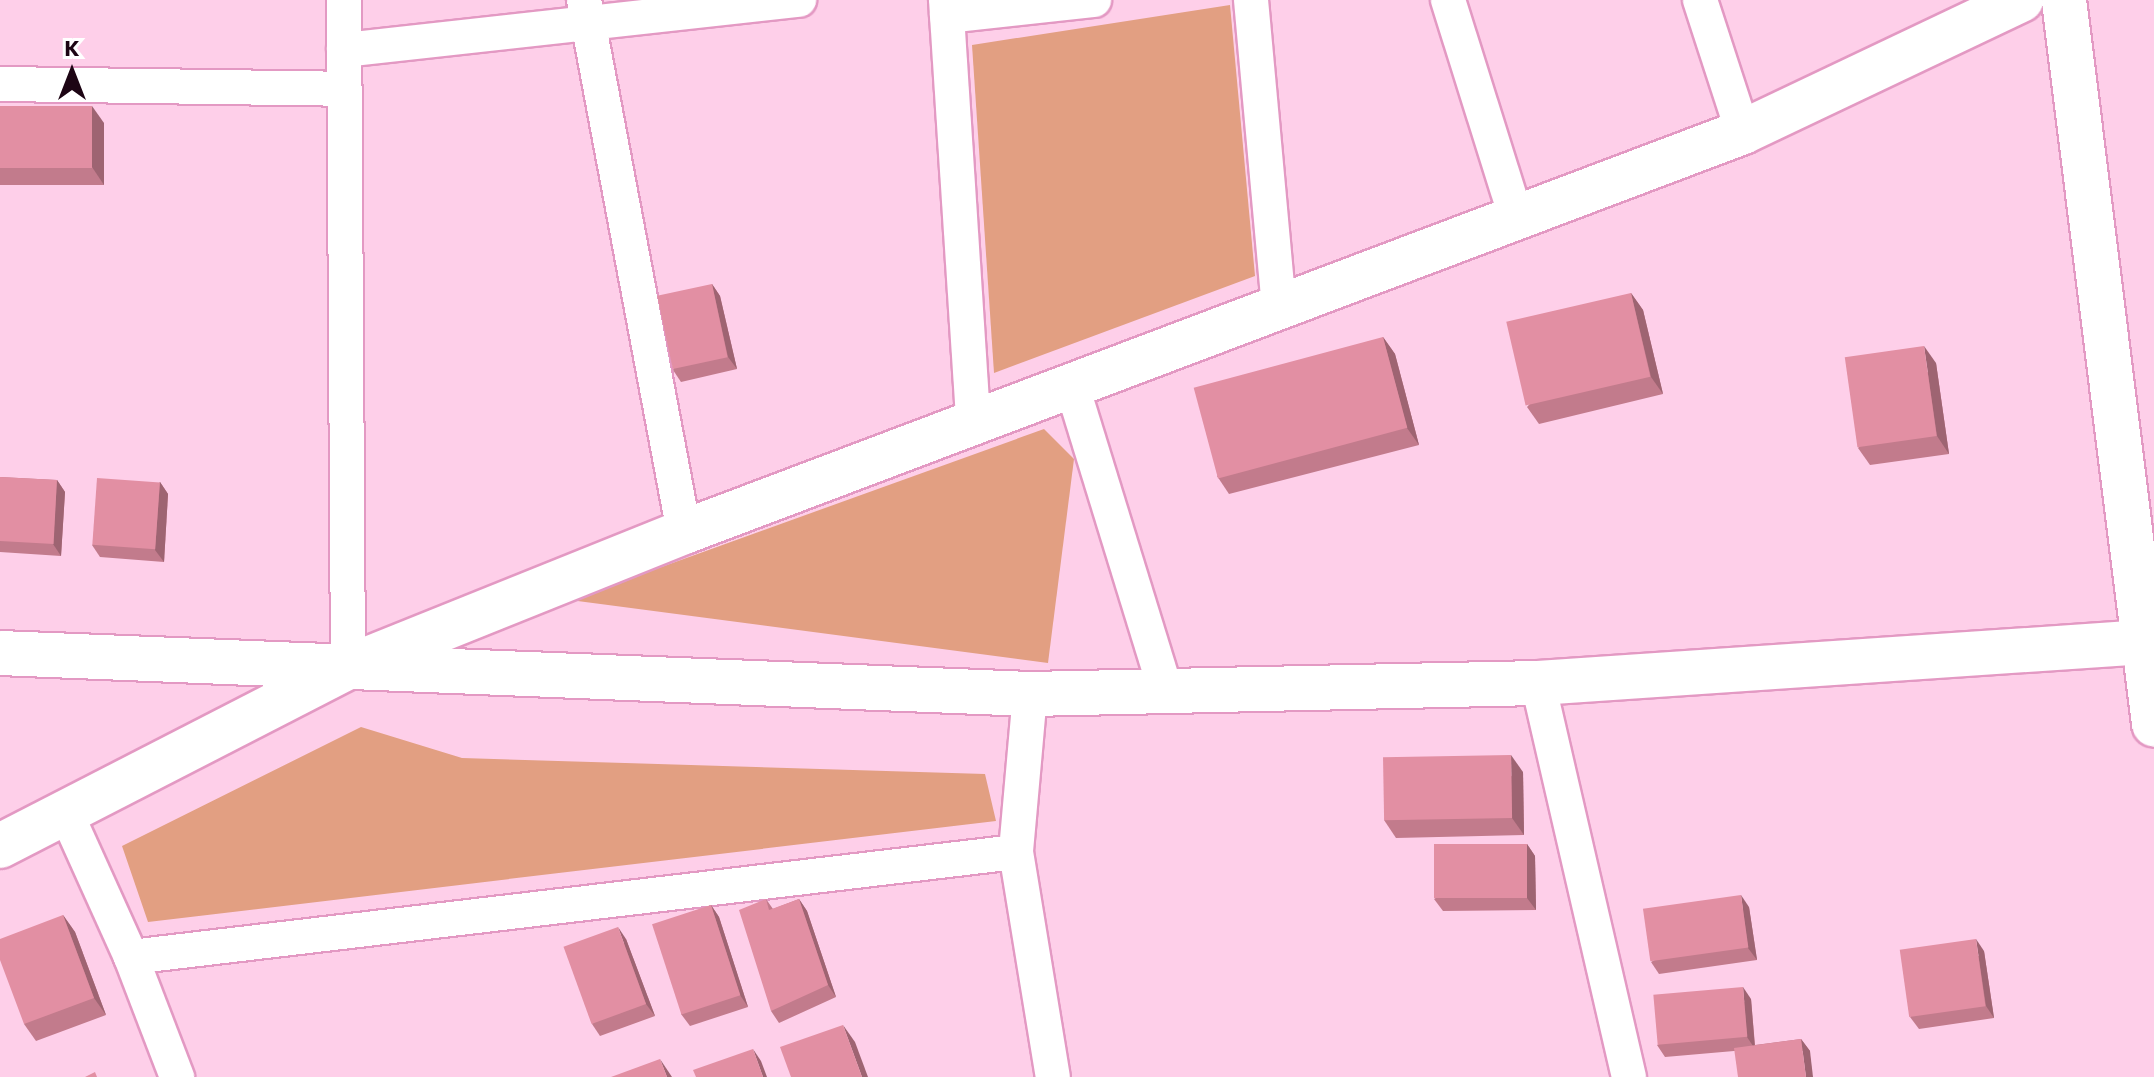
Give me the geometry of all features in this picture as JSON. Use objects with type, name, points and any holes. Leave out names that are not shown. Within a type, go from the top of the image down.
[{"type":"street","points":[[344,0],[348,667]]},
{"type":"street","points":[[344,50],[586,11],[799,0]]},
{"type":"street","points":[[973,422],[946,8],[1094,0]]},
{"type":"street","points":[[1251,0],[1279,308]]},
{"type":"street","points":[[1448,0],[1517,220]]},
{"type":"street","points":[[1700,0],[1743,132]]},
{"type":"street","points":[[2064,0],[2149,644],[2154,724]]},
{"type":"street","points":[[0,846],[348,667],[684,532],[1517,220],[1743,132],[2007,3]]},
{"type":"street","points":[[586,11],[684,532]]},
{"type":"street","points":[[0,84],[343,89]]},
{"type":"street","points":[[1072,386],[1166,691]]},
{"type":"street","points":[[0,653],[1030,694],[1538,683],[2149,644]]},
{"type":"street","points":[[1538,683],[1629,1077]]},
{"type":"street","points":[[1030,694],[1016,852],[1053,1077]]},
{"type":"street","points":[[66,813],[131,957],[177,1077]]},
{"type":"street","points":[[131,957],[1016,852]]},
{"type":"shaded area","points":[[1230,5],[1255,276],[994,373],[972,45]]},
{"type":"shaded area","points":[[1044,429],[1074,459],[1048,663],[570,600]]},
{"type":"shaded area","points":[[361,727],[462,758],[985,774],[996,821],[148,922],[122,846]]},
{"type":"building","points":[[0,106],[92,106],[92,168],[0,168]]},
{"type":"building","points":[[712,284],[728,357],[673,369],[657,296]]},
{"type":"building","points":[[1631,293],[1650,377],[1526,406],[1506,322]]},
{"type":"building","points":[[1383,337],[1407,428],[1218,479],[1194,388]]},
{"type":"building","points":[[1924,346],[1937,436],[1857,447],[1845,357]]},
{"type":"building","points":[[0,477],[57,480],[54,544],[0,541]]},
{"type":"building","points":[[97,478],[160,482],[155,549],[92,545]]},
{"type":"building","points":[[1511,755],[1512,818],[1384,820],[1383,757]]},
{"type":"building","points":[[1434,844],[1527,844],[1527,898],[1434,898]]},
{"type":"building","points":[[1741,895],[1748,947],[1650,961],[1643,909]]},
{"type":"building","points":[[766,899],[769,910],[799,899],[828,985],[771,1011],[739,910]]},
{"type":"building","points":[[711,905],[740,995],[681,1015],[652,924]]},
{"type":"building","points":[[63,915],[94,998],[24,1024],[0,960],[0,939]]},
{"type":"building","points":[[618,927],[646,1004],[592,1024],[563,947]]},
{"type":"building","points":[[1976,939],[1985,1006],[1909,1017],[1900,950]]},
{"type":"building","points":[[1743,987],[1747,1037],[1658,1045],[1653,995]]},
{"type":"building","points":[[843,1025],[862,1077],[791,1077],[780,1047]]},
{"type":"building","points":[[1801,1039],[1806,1077],[1738,1077],[1734,1048]]},
{"type":"building","points":[[753,1049],[763,1077],[696,1077],[693,1070]]},
{"type":"building","points":[[660,1059],[667,1077],[611,1077]]}]
